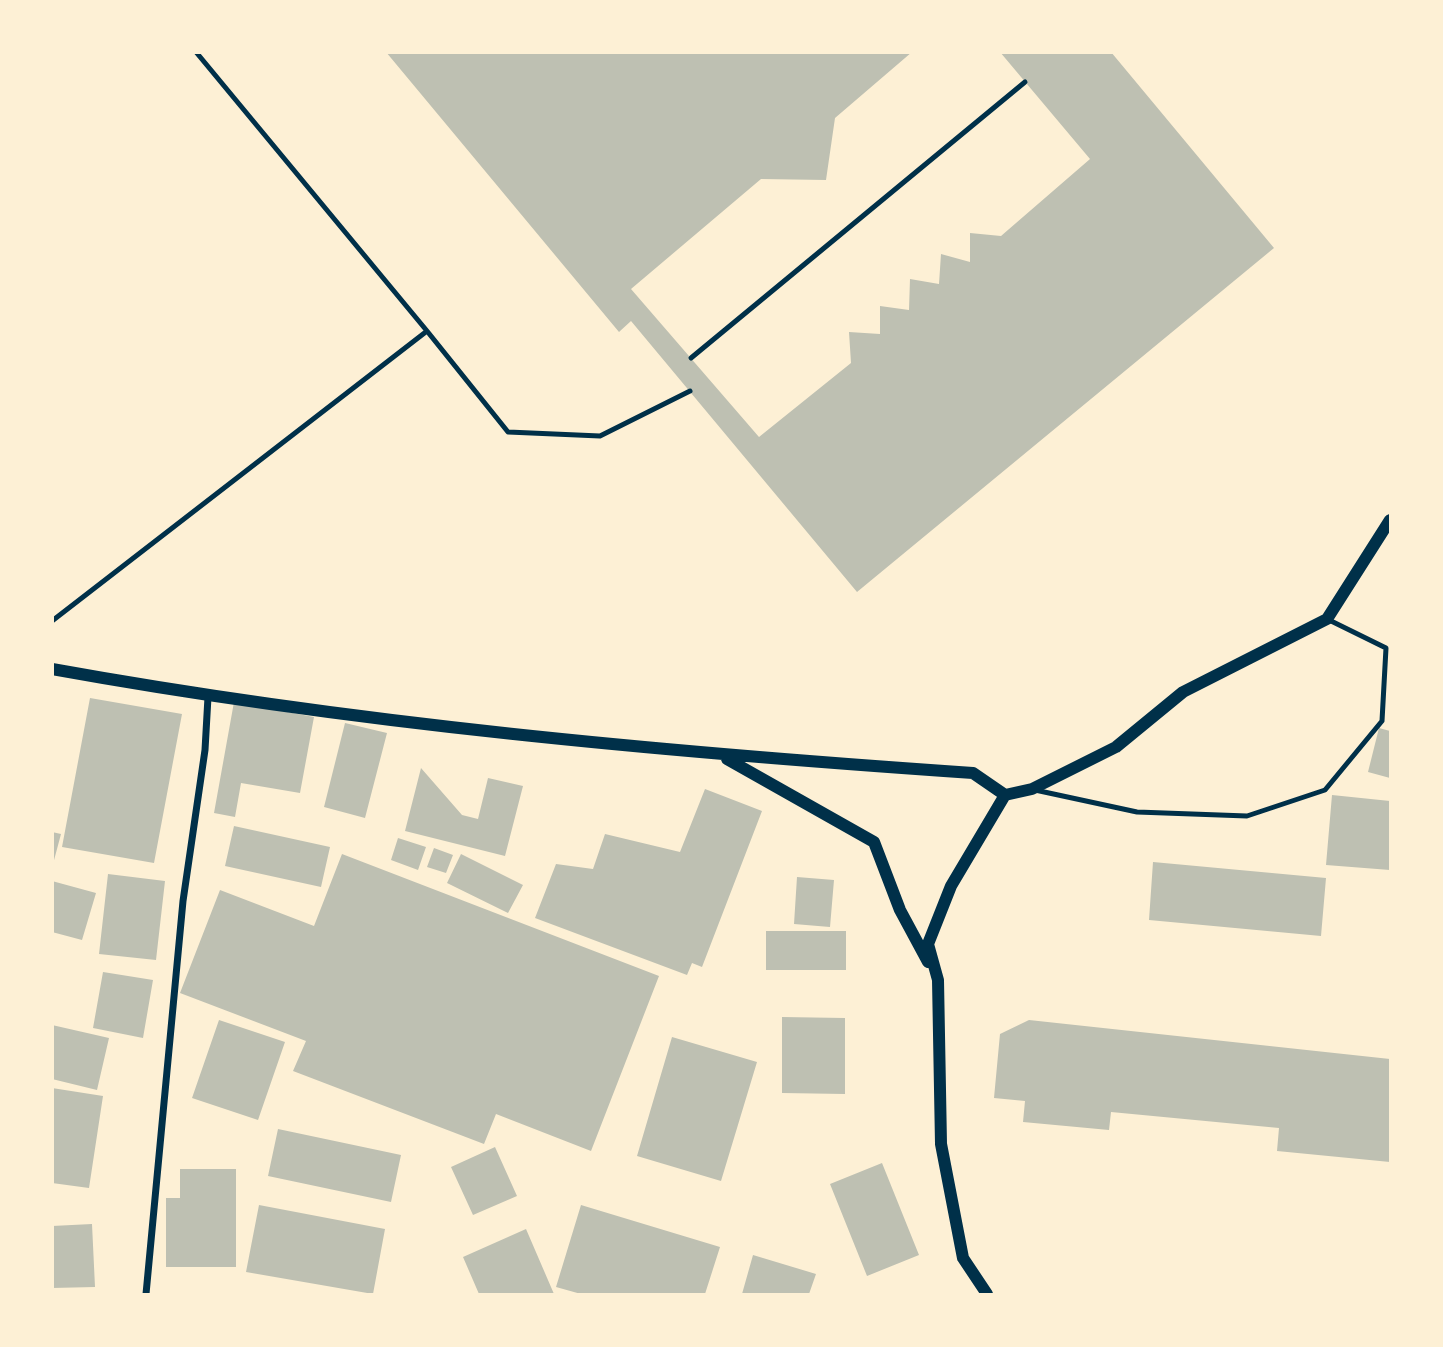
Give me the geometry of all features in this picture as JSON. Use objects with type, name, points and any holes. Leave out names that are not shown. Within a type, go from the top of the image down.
[{"type":"street","points":[[987,1294],[963,1258],[941,1144],[938,981],[928,944],[951,886],[1005,795],[1032,789],[1116,747],[1183,692],[1327,619],[1391,520]]},
{"type":"street","points":[[52,668],[208,697],[723,756],[973,773],[1005,795]]},
{"type":"street","points":[[146,1294],[183,901],[205,750],[208,697]]},
{"type":"street","points":[[723,756],[874,842],[900,910],[938,981]]},
{"type":"lane","points":[[196,52],[509,432],[600,436],[690,391]]},
{"type":"lane","points":[[691,358],[1025,82]]},
{"type":"lane","points":[[52,621],[426,331]]},
{"type":"lane","points":[[1032,789],[1137,812],[1247,816],[1325,790],[1382,721],[1386,648],[1327,619]]},
{"type":"building","points":[[386,52],[912,52],[835,118],[826,180],[761,179],[631,289],[759,437],[851,363],[849,332],[880,334],[880,306],[909,310],[910,279],[939,284],[941,254],[970,262],[970,233],[1001,236],[1090,159],[1000,52],[1111,52],[1274,248],[857,592],[631,321],[619,332]]},
{"type":"building","points":[[90,698],[182,714],[154,863],[62,847]]},
{"type":"building","points":[[234,702],[314,717],[300,793],[241,783],[235,817],[214,813]]},
{"type":"building","points":[[345,723],[387,733],[365,818],[324,807]]},
{"type":"building","points":[[1379,728],[1390,731],[1390,778],[1368,772]]},
{"type":"building","points":[[421,768],[462,815],[478,819],[488,778],[523,786],[505,856],[405,831]]},
{"type":"building","points":[[705,789],[762,811],[702,967],[692,963],[687,975],[535,918],[556,864],[593,869],[605,834],[680,852]]},
{"type":"building","points":[[1332,795],[1390,801],[1390,870],[1326,865]]},
{"type":"building","points":[[234,826],[330,847],[321,887],[225,866]]},
{"type":"building","points":[[52,832],[61,834],[53,864],[52,864]]},
{"type":"building","points":[[398,838],[426,847],[418,870],[391,860]]},
{"type":"building","points":[[434,848],[453,855],[446,873],[427,867]]},
{"type":"building","points":[[342,854],[659,976],[591,1151],[496,1114],[484,1144],[293,1071],[306,1041],[180,993],[220,890],[314,926]]},
{"type":"building","points":[[461,854],[523,885],[508,913],[447,883]]},
{"type":"building","points":[[1153,862],[1326,878],[1321,936],[1149,920]]},
{"type":"building","points":[[108,874],[165,881],[156,960],[99,954]]},
{"type":"building","points":[[797,877],[834,880],[830,927],[794,924]]},
{"type":"building","points":[[52,881],[96,893],[82,940],[52,932]]},
{"type":"building","points":[[766,931],[846,931],[846,970],[766,970]]},
{"type":"building","points":[[103,972],[153,980],[143,1038],[93,1028]]},
{"type":"building","points":[[782,1017],[845,1018],[845,1094],[782,1093]]},
{"type":"building","points":[[219,1020],[285,1042],[258,1120],[192,1098]]},
{"type":"building","points":[[1029,1020],[1390,1059],[1390,1162],[1277,1151],[1279,1128],[1111,1112],[1109,1130],[1023,1122],[1025,1101],[994,1098],[1000,1034]]},
{"type":"building","points":[[52,1025],[109,1038],[97,1090],[52,1079]]},
{"type":"building","points":[[672,1037],[757,1062],[721,1181],[637,1156]]},
{"type":"building","points":[[52,1088],[103,1096],[89,1188],[52,1183]]},
{"type":"building","points":[[278,1129],[401,1155],[391,1202],[268,1176]]},
{"type":"building","points":[[495,1147],[517,1196],[473,1215],[451,1167]]},
{"type":"building","points":[[882,1163],[919,1255],[867,1276],[830,1184]]},
{"type":"building","points":[[180,1169],[236,1169],[236,1267],[166,1267],[166,1198],[180,1198]]},
{"type":"building","points":[[259,1205],[385,1229],[373,1294],[246,1272]]},
{"type":"building","points":[[581,1205],[720,1247],[705,1294],[581,1294],[556,1287]]},
{"type":"building","points":[[92,1224],[95,1287],[52,1288],[52,1226]]},
{"type":"building","points":[[526,1229],[554,1294],[479,1294],[463,1257]]},
{"type":"building","points":[[753,1255],[816,1274],[809,1294],[742,1294]]}]
